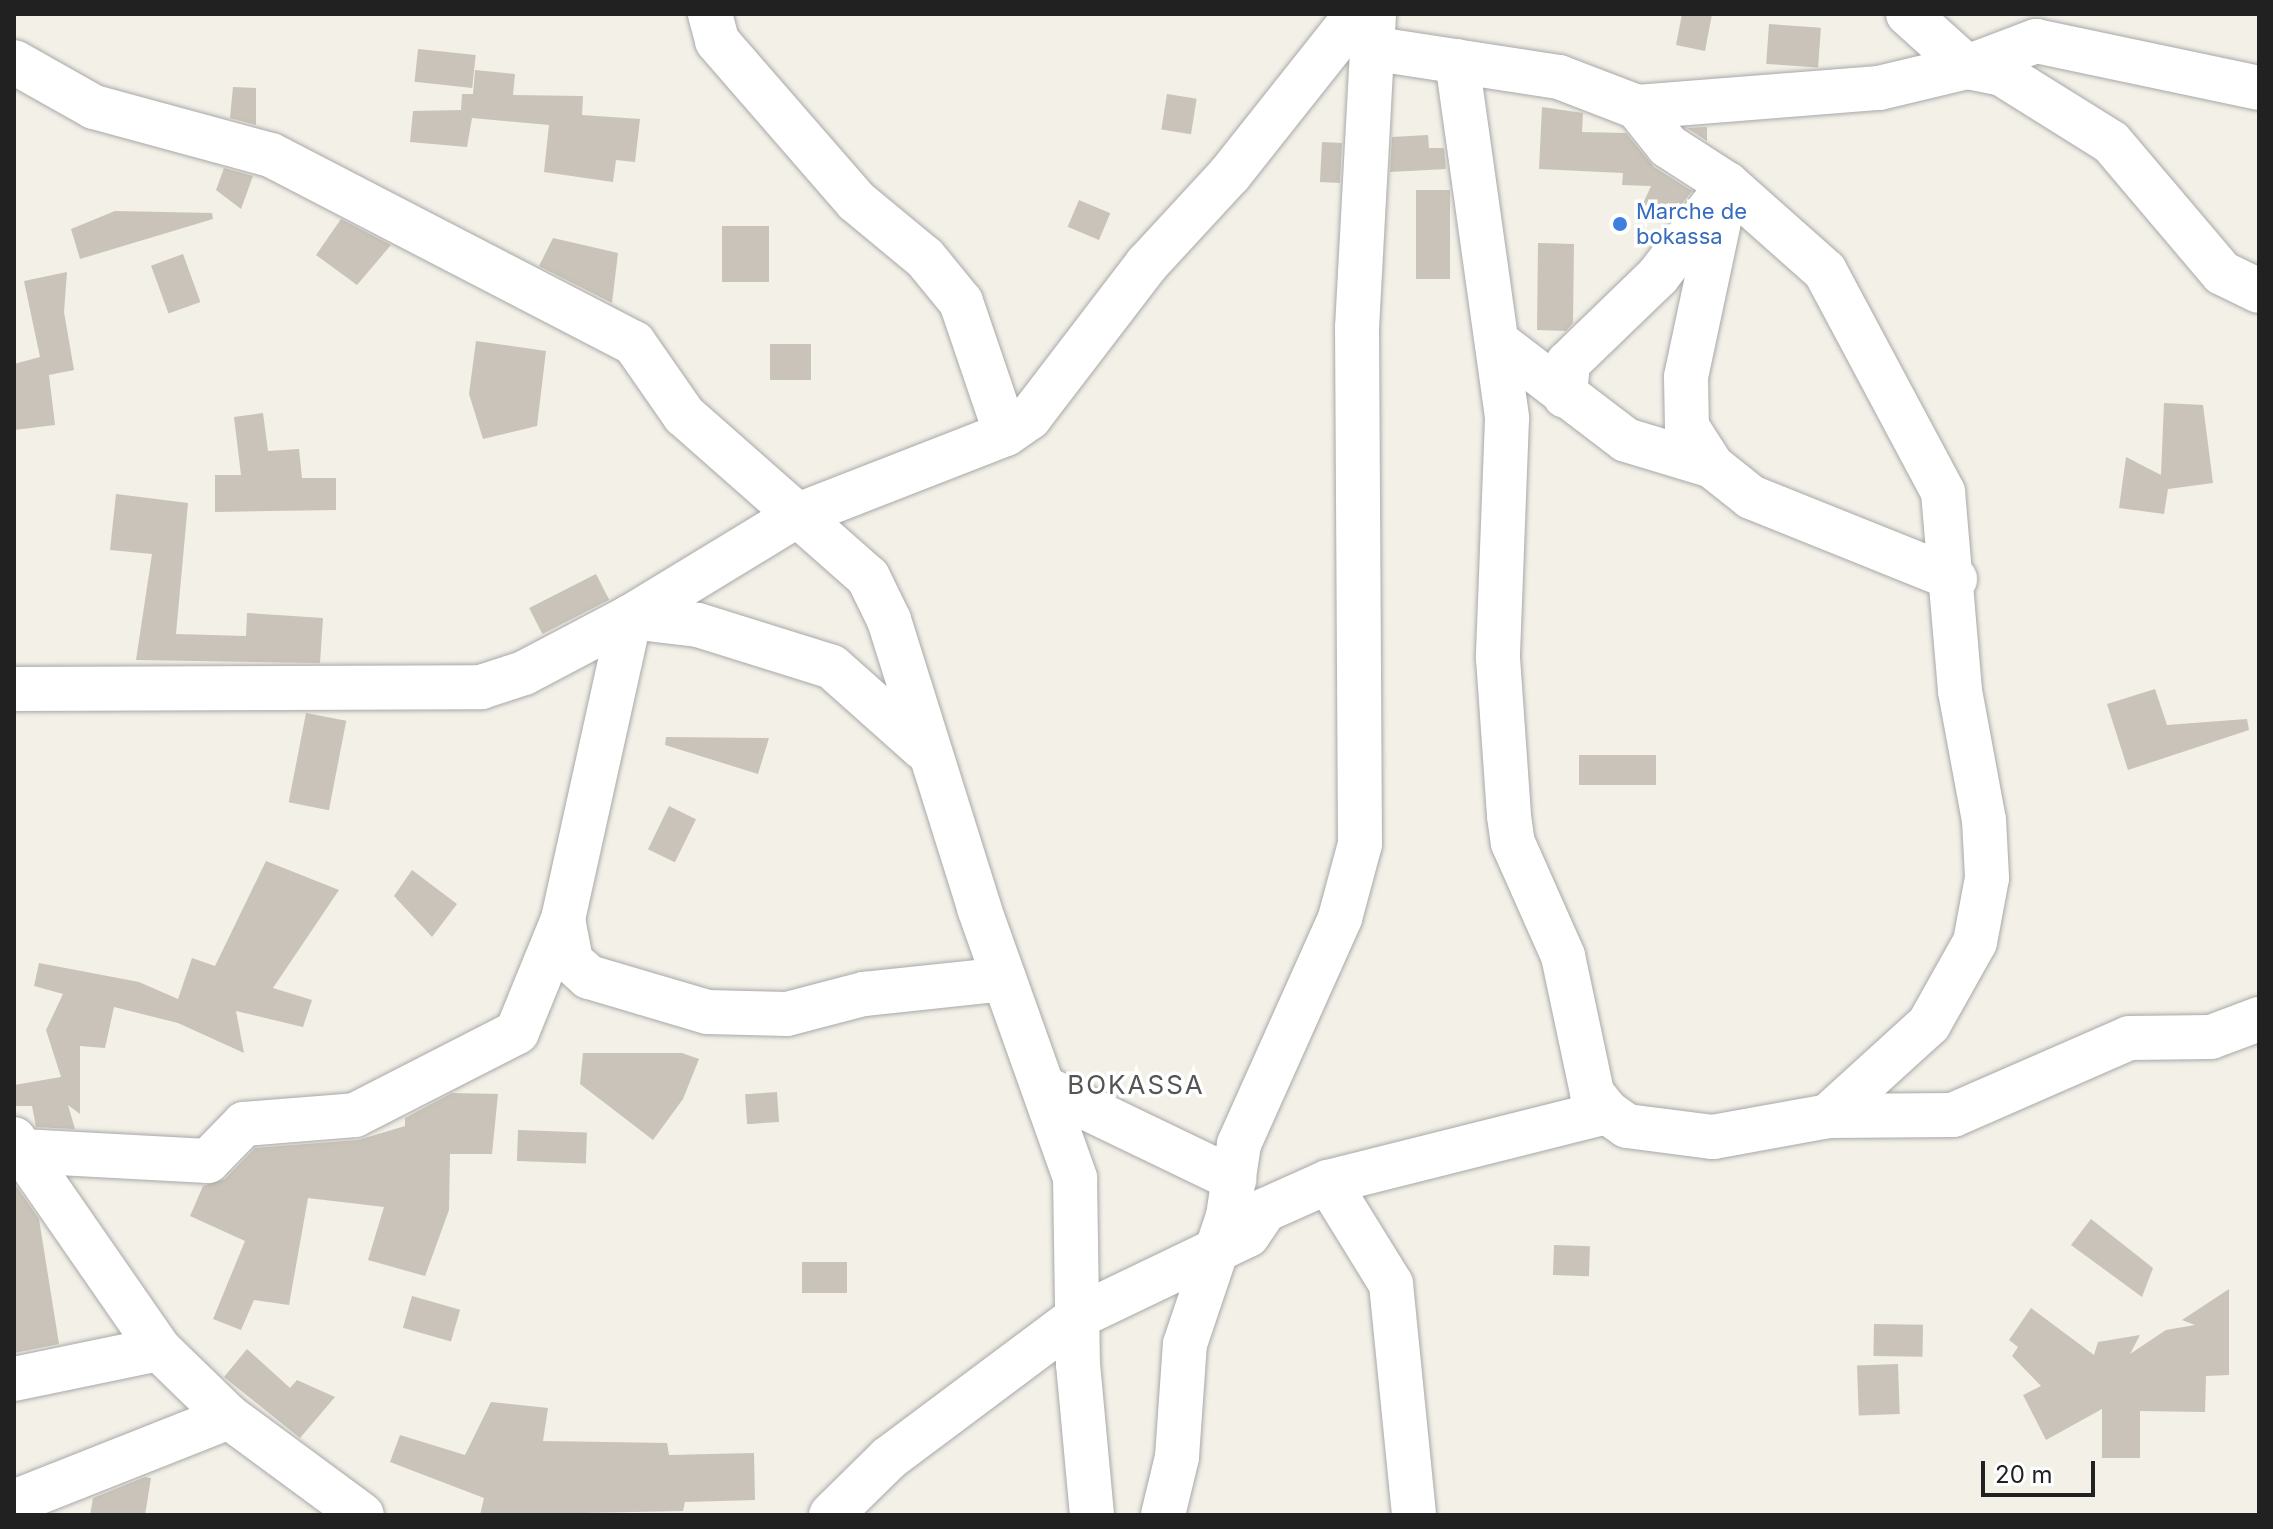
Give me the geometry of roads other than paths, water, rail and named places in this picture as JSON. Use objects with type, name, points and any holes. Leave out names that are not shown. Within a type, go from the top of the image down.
[{"type":"street","points":[[710,14],[717,41],[856,201],[925,258],[961,302],[1006,434]]},
{"type":"street","points":[[1908,14],[1967,67],[2002,74],[2099,133],[2222,273],[2259,291]]},
{"type":"street","points":[[14,689],[481,687],[630,617],[798,515],[1006,434],[1030,417],[1147,264],[1367,25]]},
{"type":"street","points":[[1367,25],[1457,61],[1559,77],[1637,107],[1879,88],[1967,67],[2036,41],[2259,88]]},
{"type":"street","points":[[1163,1515],[1177,1457],[1185,1344],[1219,1244],[1239,1144],[1354,883],[1360,844],[1357,328],[1367,25]]},
{"type":"street","points":[[1457,61],[1500,344],[1507,419],[1498,658],[1509,816],[1513,843],[1563,956],[1592,1093],[1607,1112],[1627,1126],[1713,1137],[1828,1116],[1977,1111],[2129,1038],[2211,1037],[2259,1019]]},
{"type":"street","points":[[14,62],[94,107],[271,155],[573,307],[634,343],[684,415],[798,515],[825,534],[880,598],[1004,979],[1047,1089],[1075,1178],[1079,1316],[1092,1515]]},
{"type":"street","points":[[1637,107],[1668,146],[1727,184],[1825,271],[1943,492],[1955,579],[1960,691],[1984,820],[1987,878],[1975,942],[1929,1024],[1828,1116]]},
{"type":"street","points":[[1565,396],[1568,363],[1658,276],[1727,184]]},
{"type":"street","points":[[1727,184],[1686,377],[1687,427],[1712,466],[1751,497],[1955,579]]},
{"type":"street","points":[[1500,344],[1626,440],[1712,466]]},
{"type":"street","points":[[630,617],[698,625],[832,667],[928,752]]},
{"type":"street","points":[[17,1147],[208,1161],[244,1124],[355,1115],[517,1032],[530,1012],[563,919],[630,617]]},
{"type":"street","points":[[563,919],[571,961],[611,987],[707,1012],[787,1014],[864,994],[1004,979]]},
{"type":"street","points":[[530,1012],[611,987]]},
{"type":"street","points":[[1047,1089],[1234,1179]]},
{"type":"street","points":[[831,1515],[889,1458],[1079,1316],[1219,1244],[1248,1235],[1265,1210],[1328,1182],[1607,1112]]},
{"type":"street","points":[[17,1147],[159,1349],[229,1417],[362,1515]]},
{"type":"street","points":[[1328,1182],[1391,1284],[1414,1515]]},
{"type":"street","points":[[14,1379],[159,1349]]},
{"type":"street","points":[[14,1502],[229,1417]]},
{"type":"place","name":"Marche de bokassa","points":[[1620,224]]},
{"type":"district","name":"BOKASSA","points":[[1136,1085]]}]
